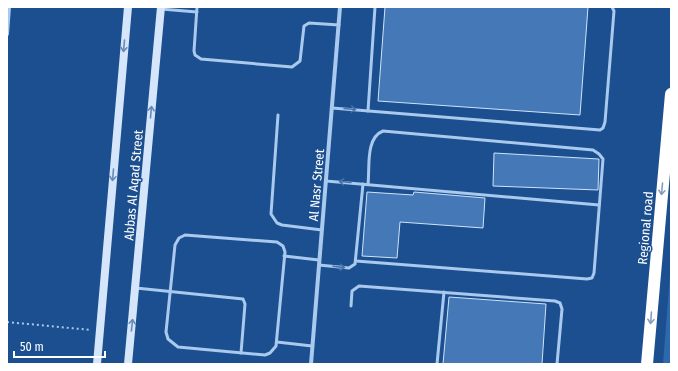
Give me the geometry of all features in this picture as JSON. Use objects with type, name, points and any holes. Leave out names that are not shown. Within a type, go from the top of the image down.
[{"type":"highway","name":"Regional road","points":[[647,364],[671,99]]},
{"type":"street","points":[[7,34],[9,7]]},
{"type":"street","name":"Abbas Al Aqad Street","points":[[97,364],[128,7]]},
{"type":"street","name":"Al Nasr Street","points":[[311,364],[340,7]]},
{"type":"street","name":"Abbas Al Aqad Street","points":[[128,364],[161,8]]},
{"type":"lane","points":[[197,7],[194,50],[195,55],[200,59],[292,67],[300,61],[304,26],[309,23],[339,25]]},
{"type":"lane","points":[[368,111],[375,7]]},
{"type":"lane","points":[[332,108],[600,130],[605,125],[614,11],[612,7]]},
{"type":"lane","points":[[161,8],[197,12]]},
{"type":"lane","points":[[278,115],[271,214],[276,223],[282,225],[322,230]]},
{"type":"lane","points":[[356,261],[590,279],[594,273],[602,159],[599,154],[593,150],[383,131],[372,141],[368,184]]},
{"type":"lane","points":[[326,181],[599,205]]},
{"type":"lane","points":[[284,256],[349,268],[352,267],[356,261],[363,184]]},
{"type":"lane","points":[[185,235],[277,242],[284,248],[284,256],[276,342],[274,350],[268,355],[178,347],[170,342],[166,332],[175,244],[179,238],[185,235]]},
{"type":"lane","points":[[351,306],[352,291],[359,286],[558,301],[562,309],[557,364]]},
{"type":"lane","points":[[136,288],[242,299],[245,304],[241,353]]},
{"type":"lane","points":[[438,364],[444,292]]},
{"type":"lane","points":[[276,342],[312,346]]},
{"type":"path","points":[[7,322],[100,331]]},
{"type":"shaded area","points":[[671,262],[671,364],[663,364]]},
{"type":"building","points":[[385,7],[588,7],[580,115],[378,101]]},
{"type":"building","points":[[494,153],[599,159],[598,190],[493,186]]},
{"type":"building","points":[[367,192],[413,195],[414,192],[485,198],[483,228],[400,222],[397,258],[362,256]]},
{"type":"building","points":[[449,297],[546,304],[542,364],[443,364]]}]
